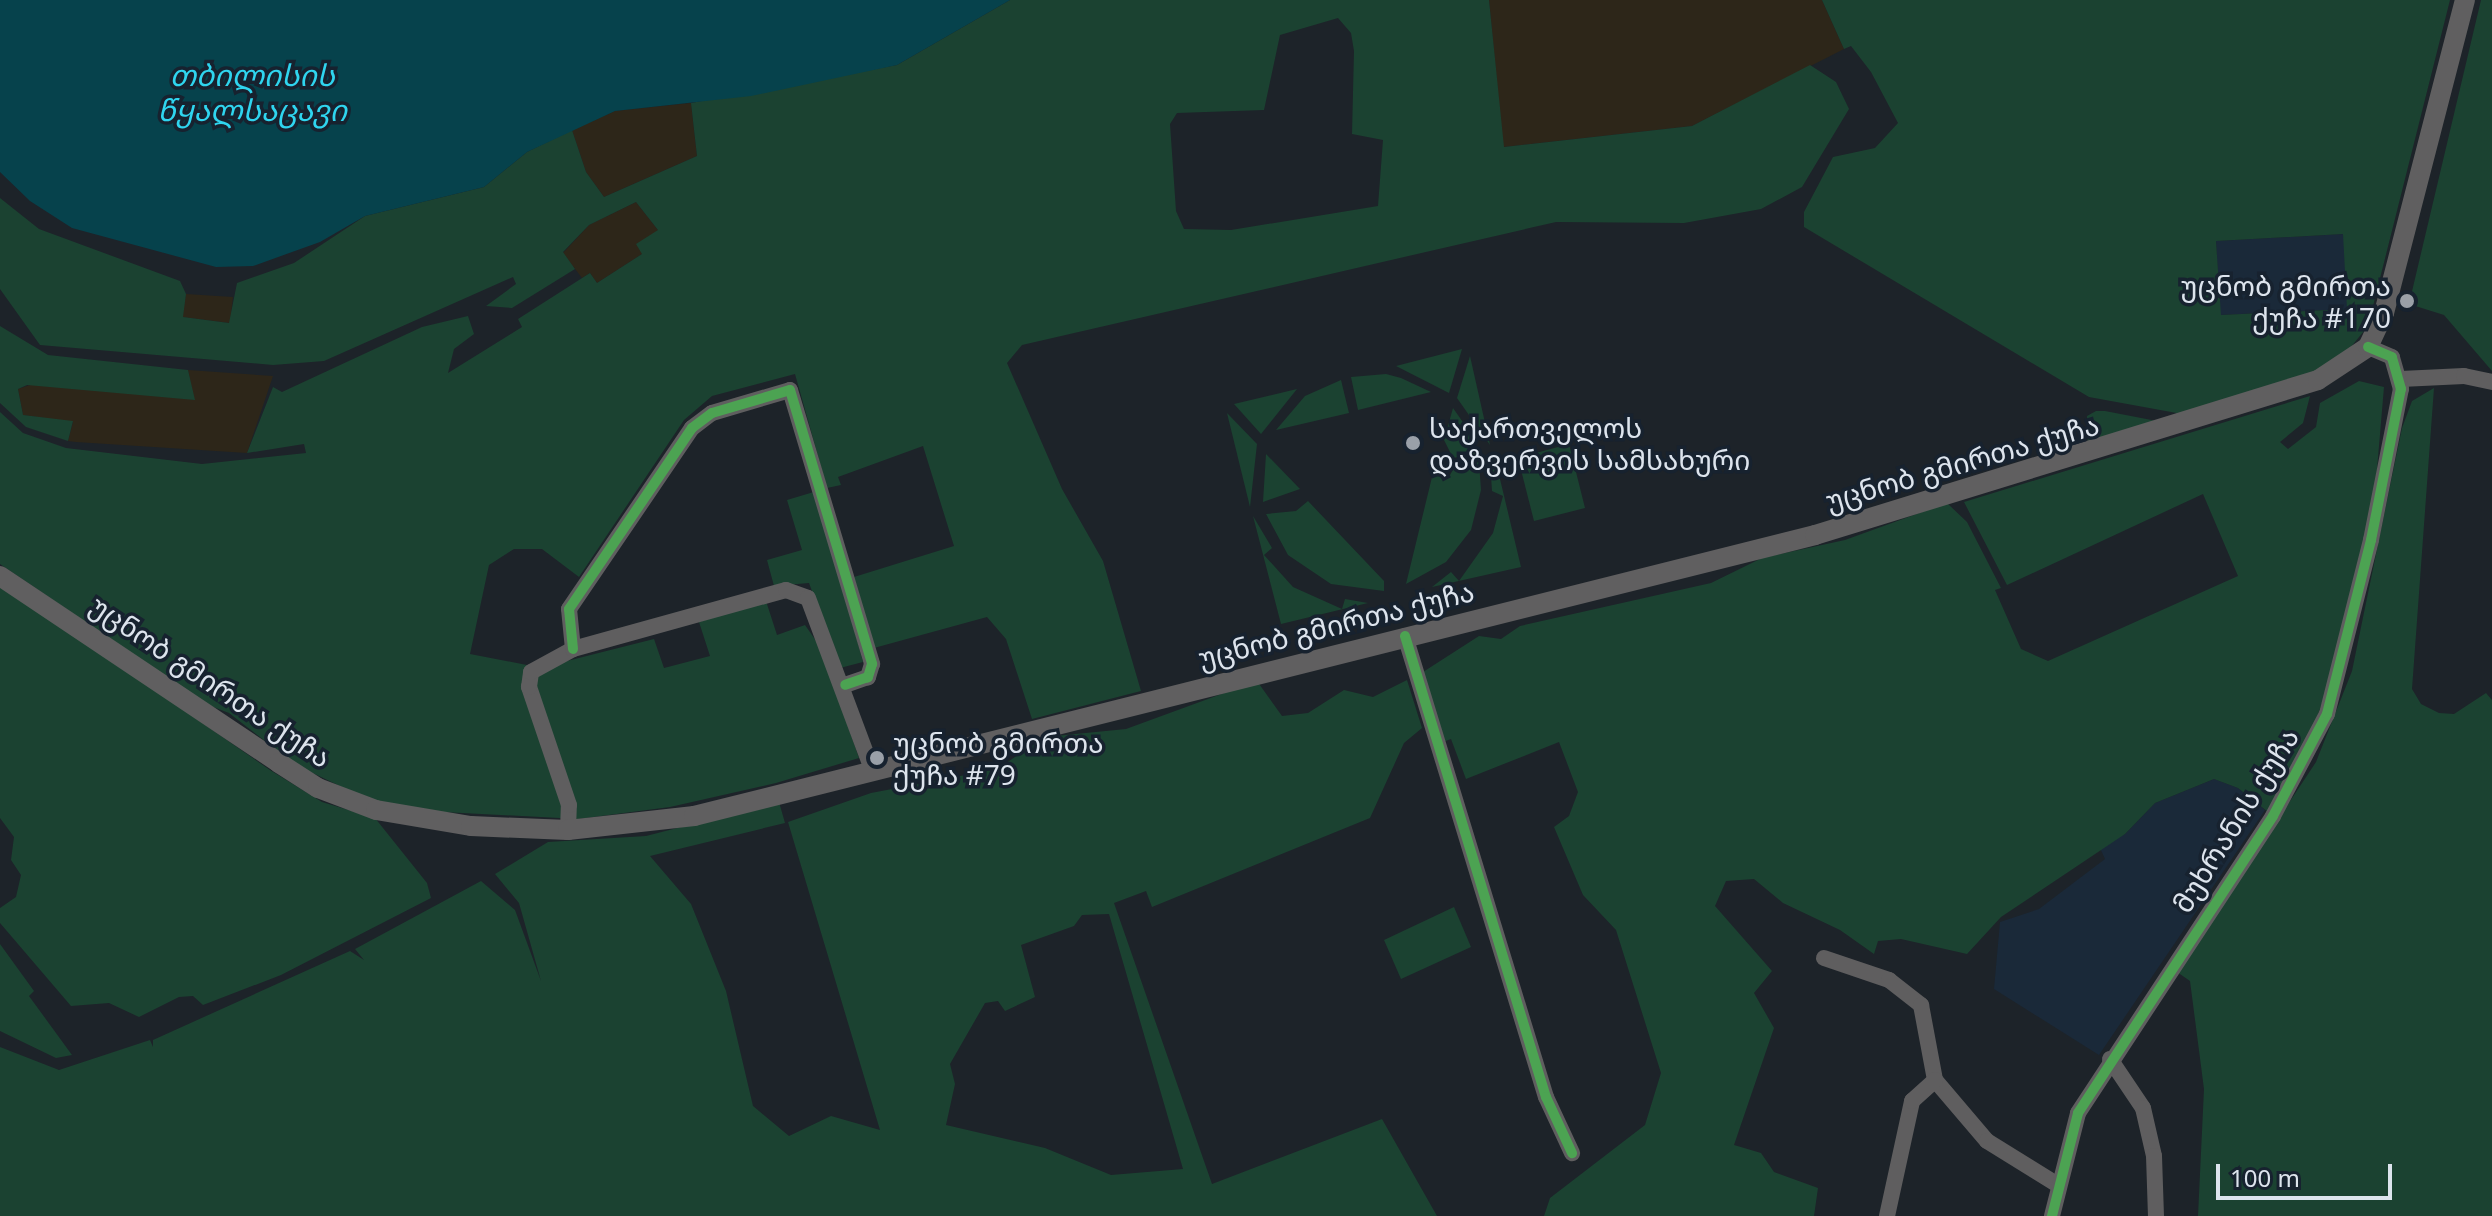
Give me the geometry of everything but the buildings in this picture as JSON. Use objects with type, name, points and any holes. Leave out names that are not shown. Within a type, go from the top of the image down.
[{"type":"main road","points":[[2368,347],[2396,277],[2465,0]]},
{"type":"main road","name":"უცნობ გმირთა ქუჩა","points":[[0,576],[318,788],[424,820],[568,830],[694,816],[1815,535],[2265,402],[2349,365],[2368,347]]},
{"type":"street","points":[[2368,347],[2392,357],[2401,379],[2464,376],[2492,382]]},
{"type":"street","name":"მუხრანის ქუჩა","points":[[2052,1216],[2078,1113],[2110,1059],[2273,816],[2327,714],[2371,540],[2401,379]]},
{"type":"street","points":[[573,649],[569,609],[692,428],[712,413],[790,390],[872,664],[868,677],[845,685]]},
{"type":"street","points":[[568,830],[569,805],[529,678],[552,657],[573,649],[794,589],[808,598],[845,685],[872,769]]},
{"type":"street","points":[[1405,636],[1546,1097],[1572,1153]]},
{"type":"street","points":[[1824,958],[1889,980],[1921,1005],[1935,1080],[1987,1141],[2058,1185]]},
{"type":"street","points":[[2110,1059],[2143,1108],[2154,1156],[2156,1216]]},
{"type":"street","points":[[1887,1216],[1912,1101],[1935,1080]]},
{"type":"shaded area","points":[[1489,0],[1822,0],[1844,49],[1692,126],[1503,147]]},
{"type":"shaded area","points":[[691,103],[697,156],[604,197],[586,172],[572,130],[615,111]]},
{"type":"shaded area","points":[[636,202],[658,230],[642,254],[597,283],[590,273],[582,278],[563,253],[589,225]]},
{"type":"shaded area","points":[[2344,234],[2348,309],[2220,315],[2216,241]]},
{"type":"shaded area","points":[[186,294],[233,297],[230,323],[182,317]]},
{"type":"shaded area","points":[[188,370],[273,376],[247,453],[68,441],[73,422],[23,415],[18,389],[36,383],[194,399]]},
{"type":"shaded area","points":[[2214,779],[2238,788],[2265,810],[2099,1055],[1994,989],[2000,922],[2039,909],[2105,859],[2099,846],[2125,834],[2155,803]]},
{"type":"green space","points":[[1010,0],[1489,0],[1504,147],[1692,126],[1810,65],[1836,82],[1849,109],[1802,187],[1761,209],[1684,223],[1556,222],[1022,345],[1007,363],[1062,489],[1103,561],[1141,691],[1032,719],[1006,639],[987,617],[874,648],[854,577],[954,546],[923,446],[838,477],[841,485],[827,488],[795,374],[712,396],[684,420],[579,577],[542,549],[514,549],[489,565],[470,654],[527,665],[538,677],[555,664],[654,639],[664,668],[710,656],[699,622],[766,601],[777,635],[805,625],[821,648],[859,758],[776,783],[670,807],[578,819],[424,811],[367,799],[296,765],[229,713],[208,705],[0,564],[0,412],[23,433],[66,448],[202,464],[306,453],[304,444],[247,453],[273,387],[282,392],[422,327],[468,316],[474,334],[454,349],[448,373],[522,327],[518,319],[590,273],[597,283],[642,254],[636,244],[658,230],[636,202],[589,225],[563,252],[575,269],[512,308],[486,306],[516,284],[513,277],[324,361],[273,365],[40,345],[0,289],[0,198],[39,229],[180,281],[186,294],[183,317],[229,323],[237,283],[294,263],[365,216],[484,187],[527,152],[572,130],[586,172],[604,197],[697,156],[691,103],[897,65]],"holes":[[[1338,18],[1351,33],[1354,51],[1352,134],[1383,140],[1378,206],[1231,230],[1184,229],[1176,211],[1170,124],[1177,113],[1264,110],[1280,35]]]},
{"type":"green space","points":[[1822,0],[2450,0],[2368,326],[2337,364],[2193,416],[2089,397],[1804,227],[1804,212],[1833,157],[1875,148],[1898,123],[1871,72],[1851,46],[1844,49]],"holes":[[[2343,234],[2347,309],[2221,315],[2216,241]]]},
{"type":"green space","points":[[2481,0],[2492,0],[2492,371],[2444,315],[2409,304]]},
{"type":"green space","points":[[0,326],[48,355],[188,370],[195,400],[27,385],[18,389],[23,415],[73,421],[68,441],[26,427],[0,403]]},
{"type":"green space","points":[[1462,349],[1449,393],[1396,366]]},
{"type":"green space","points":[[1470,356],[1490,445],[1457,398]]},
{"type":"green space","points":[[1386,374],[1431,392],[1358,410],[1351,377]]},
{"type":"green space","points":[[1341,380],[1349,413],[1276,430],[1305,396]]},
{"type":"green space","points":[[2359,381],[2384,387],[2375,493],[2341,645],[2315,724],[2268,812],[2238,788],[2214,779],[2155,803],[2125,834],[2001,917],[1967,954],[1901,939],[1878,941],[1874,954],[1840,930],[1783,903],[1754,879],[1726,881],[1715,906],[1772,971],[1754,993],[1774,1028],[1734,1145],[1761,1153],[1774,1172],[1818,1188],[1814,1216],[1544,1216],[1550,1198],[1645,1125],[1661,1073],[1616,930],[1583,895],[1554,827],[1569,816],[1578,792],[1559,742],[1466,779],[1451,739],[1443,742],[1423,672],[1479,636],[1501,639],[1520,626],[1711,583],[1762,558],[1845,540],[1947,503],[1967,522],[2001,588],[1995,590],[2021,649],[2048,661],[2238,576],[2203,494],[2007,585],[1964,502],[2310,396],[2303,423],[2280,442],[2288,449],[2316,427],[2320,403]]},
{"type":"green space","points":[[2434,388],[2412,689],[2421,704],[2439,713],[2454,714],[2486,693],[2492,700],[2492,1216],[2198,1216],[2204,1089],[2190,981],[2177,972],[2316,762],[2352,671],[2402,428],[2412,401]]},
{"type":"green space","points":[[1297,389],[1261,434],[1234,404]]},
{"type":"green space","points":[[1453,408],[1467,428],[1477,453],[1453,458],[1444,440]]},
{"type":"green space","points":[[2096,411],[2167,423],[2088,446],[2087,416]]},
{"type":"green space","points":[[1227,413],[1257,444],[1250,507]]},
{"type":"green space","points":[[1569,444],[1585,508],[1534,521],[1518,458]]},
{"type":"green space","points":[[1266,454],[1300,489],[1263,502]]},
{"type":"green space","points":[[1495,458],[1521,567],[1459,581],[1493,533],[1503,496],[1492,491],[1490,461]]},
{"type":"green space","points":[[1479,462],[1481,490],[1471,530],[1446,562],[1406,584],[1433,473],[1450,475],[1454,468]]},
{"type":"green space","points":[[817,491],[863,662],[840,668],[809,583],[774,586],[767,560],[802,550],[787,500]]},
{"type":"green space","points":[[1308,501],[1384,581],[1384,591],[1331,584],[1288,555],[1266,514],[1296,511]]},
{"type":"green space","points":[[1253,516],[1272,548],[1264,555],[1293,587],[1342,609],[1345,599],[1368,603],[1281,624]]},
{"type":"green space","points":[[1451,572],[1459,581],[1432,587]]},
{"type":"green space","points":[[0,583],[270,770],[322,802],[375,818],[427,883],[431,898],[281,975],[203,1005],[193,996],[179,997],[139,1017],[109,1003],[71,1006],[0,923],[0,908],[16,897],[21,875],[11,860],[14,837],[0,818]]},
{"type":"green space","points":[[1407,680],[1422,728],[1404,743],[1370,818],[1152,907],[1146,891],[1114,903],[1212,1184],[1382,1119],[1437,1216],[0,1216],[0,1047],[59,1070],[150,1040],[153,1047],[153,1040],[350,951],[364,960],[355,949],[481,881],[515,910],[541,981],[519,903],[495,874],[548,842],[646,836],[779,802],[785,823],[650,856],[691,904],[726,991],[753,1106],[789,1136],[831,1116],[880,1130],[788,822],[871,793],[997,769],[1045,737],[1126,729],[1257,681],[1282,716],[1308,713],[1344,690],[1373,697]],"holes":[[[1109,914],[1183,1169],[1111,1175],[1045,1148],[946,1125],[955,1084],[950,1064],[985,1003],[998,1001],[1005,1011],[1035,997],[1021,945],[1074,926],[1082,915]]]},
{"type":"green space","points":[[1454,907],[1471,947],[1401,979],[1384,940]]},
{"type":"green space","points":[[0,944],[34,991],[29,996],[72,1055],[56,1058],[0,1031]]},
{"type":"water","name":"თბილისის წყალსაცავი","points":[[0,0],[1010,0],[897,65],[751,96],[615,111],[527,152],[484,187],[365,216],[320,242],[253,266],[216,267],[72,228],[30,201],[0,172]]},
{"type":"cycle path","points":[[2052,1216],[2078,1113],[2273,816],[2327,714],[2371,540],[2401,389],[2392,357],[2368,347]]},
{"type":"cycle path","points":[[573,649],[569,609],[692,428],[712,413],[790,390],[872,664],[868,677],[845,685]]},
{"type":"cycle path","points":[[1405,636],[1546,1097],[1572,1153]]},
{"type":"place","name":"უცნობ გმირთა ქუჩა #170","points":[[2407,301]]},
{"type":"place","name":"საქართველოს დაზვერვის სამსახური","points":[[1413,443]]},
{"type":"place","name":"უცნობ გმირთა ქუჩა #79","points":[[877,758]]}]
